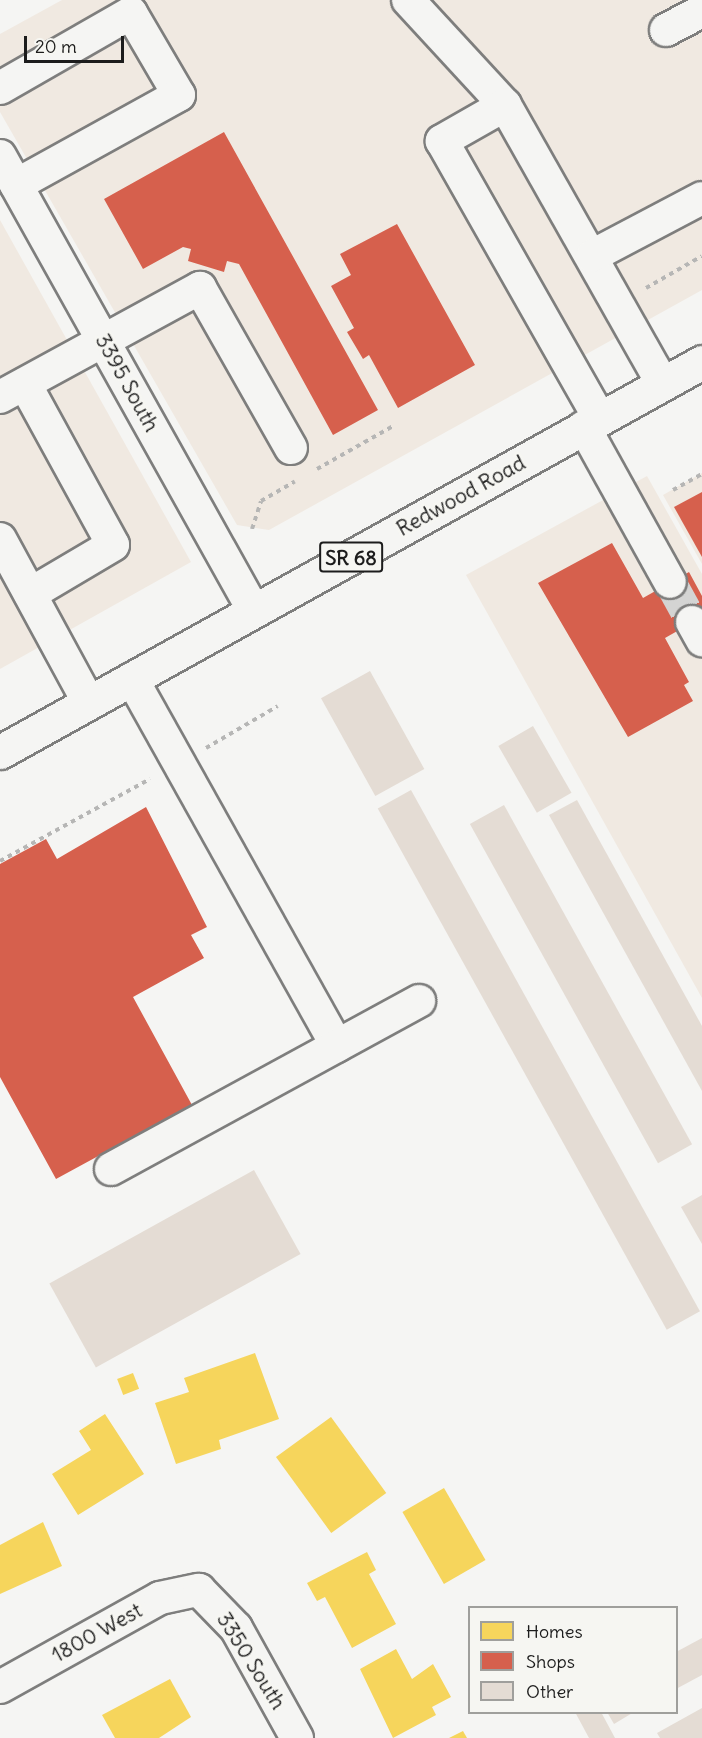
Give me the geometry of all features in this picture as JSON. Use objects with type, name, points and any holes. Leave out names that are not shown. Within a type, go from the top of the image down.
[{"type":"main road","name":"Redwood Road","points":[[0,752],[702,362]]},
{"type":"street","points":[[408,0],[505,105],[663,384]]},
{"type":"street","points":[[666,30],[702,11]]},
{"type":"street","points":[[0,88],[131,13],[178,95],[16,185]]},
{"type":"street","points":[[505,105],[442,141],[592,423],[670,582]]},
{"type":"street","name":"3395 South","points":[[0,156],[254,611]]},
{"type":"street","points":[[592,256],[702,198]]},
{"type":"street","points":[[30,594],[113,545],[12,390],[200,288],[291,448]]},
{"type":"street","points":[[0,539],[89,703]]},
{"type":"street","points":[[132,679],[338,1046]]},
{"type":"street","points":[[111,1169],[418,1001]]},
{"type":"street","name":"1800 West","points":[[0,1687],[160,1598],[199,1590]]},
{"type":"street","name":"3350 South","points":[[199,1590],[236,1628],[297,1738]]},
{"type":"path","points":[[640,292],[702,256]]},
{"type":"path","points":[[673,490],[702,474]]},
{"type":"path","points":[[0,861],[278,706]]},
{"type":"shaded area","points":[[62,0],[702,0],[702,290],[269,530],[237,525],[0,112],[0,34]]},
{"type":"shaded area","points":[[0,220],[191,562],[0,669]]},
{"type":"shaded area","points":[[702,473],[702,564],[663,495]]},
{"type":"shaded area","points":[[647,476],[702,574],[702,998],[466,575]]},
{"type":"building: Homes","points":[[255,1353],[279,1419],[219,1440],[221,1449],[176,1464],[155,1403],[189,1392],[184,1378]]},
{"type":"building: Homes","points":[[133,1373],[139,1389],[123,1395],[117,1379]]},
{"type":"building: Homes","points":[[105,1414],[144,1474],[78,1515],[52,1474],[91,1450],[79,1431]]},
{"type":"building: Homes","points":[[331,1417],[386,1493],[331,1533],[276,1457]]},
{"type":"building: Homes","points":[[444,1488],[486,1560],[444,1584],[402,1512]]},
{"type":"building: Homes","points":[[43,1522],[62,1566],[0,1594],[0,1545]]},
{"type":"building: Homes","points":[[367,1552],[376,1570],[369,1574],[396,1624],[352,1648],[325,1597],[317,1601],[307,1583]]},
{"type":"building: Homes","points":[[396,1649],[412,1679],[433,1664],[451,1697],[432,1707],[436,1715],[393,1738],[360,1669]]},
{"type":"building: Homes","points":[[170,1679],[191,1717],[159,1738],[115,1738],[102,1715]]},
{"type":"building: Homes","points":[[463,1731],[467,1738],[449,1738]]},
{"type":"building: Shops","points":[[224,132],[378,410],[333,435],[239,264],[227,261],[224,272],[188,261],[191,249],[183,247],[143,269],[104,199]]},
{"type":"building: Shops","points":[[397,224],[475,365],[398,408],[369,355],[363,359],[347,332],[354,328],[331,286],[351,275],[340,254]]},
{"type":"building: Shops","points":[[702,492],[702,557],[674,507]]},
{"type":"building: Shops","points":[[612,543],[643,598],[689,572],[702,596],[702,617],[665,638],[689,682],[684,685],[693,701],[628,737],[538,583]]},
{"type":"building: Shops","points":[[146,807],[207,927],[191,935],[204,958],[133,997],[192,1105],[56,1179],[0,1077],[0,864],[46,839],[57,859]]},
{"type":"building: Other","points":[[370,671],[424,769],[375,796],[321,698]]},
{"type":"building: Other","points":[[533,726],[572,793],[537,813],[498,746]]},
{"type":"building: Other","points":[[411,790],[700,1311],[667,1330],[378,808]]},
{"type":"building: Other","points":[[577,800],[702,1026],[702,1091],[549,815]]},
{"type":"building: Other","points":[[504,805],[692,1144],[658,1163],[470,824]]},
{"type":"building: Other","points":[[254,1170],[301,1254],[96,1367],[49,1283]]},
{"type":"building: Other","points":[[702,1195],[702,1244],[681,1207]]},
{"type":"building: Other","points":[[702,1638],[702,1675],[678,1688],[678,1651]]},
{"type":"building: Other","points":[[702,1708],[702,1738],[660,1738],[657,1733]]},
{"type":"building: Other","points":[[576,1714],[602,1714],[615,1738],[589,1738]]},
{"type":"building: Other","points":[[608,1714],[631,1714],[614,1724]]},
{"type":"tunnel","points":[[670,582],[692,622]]}]
